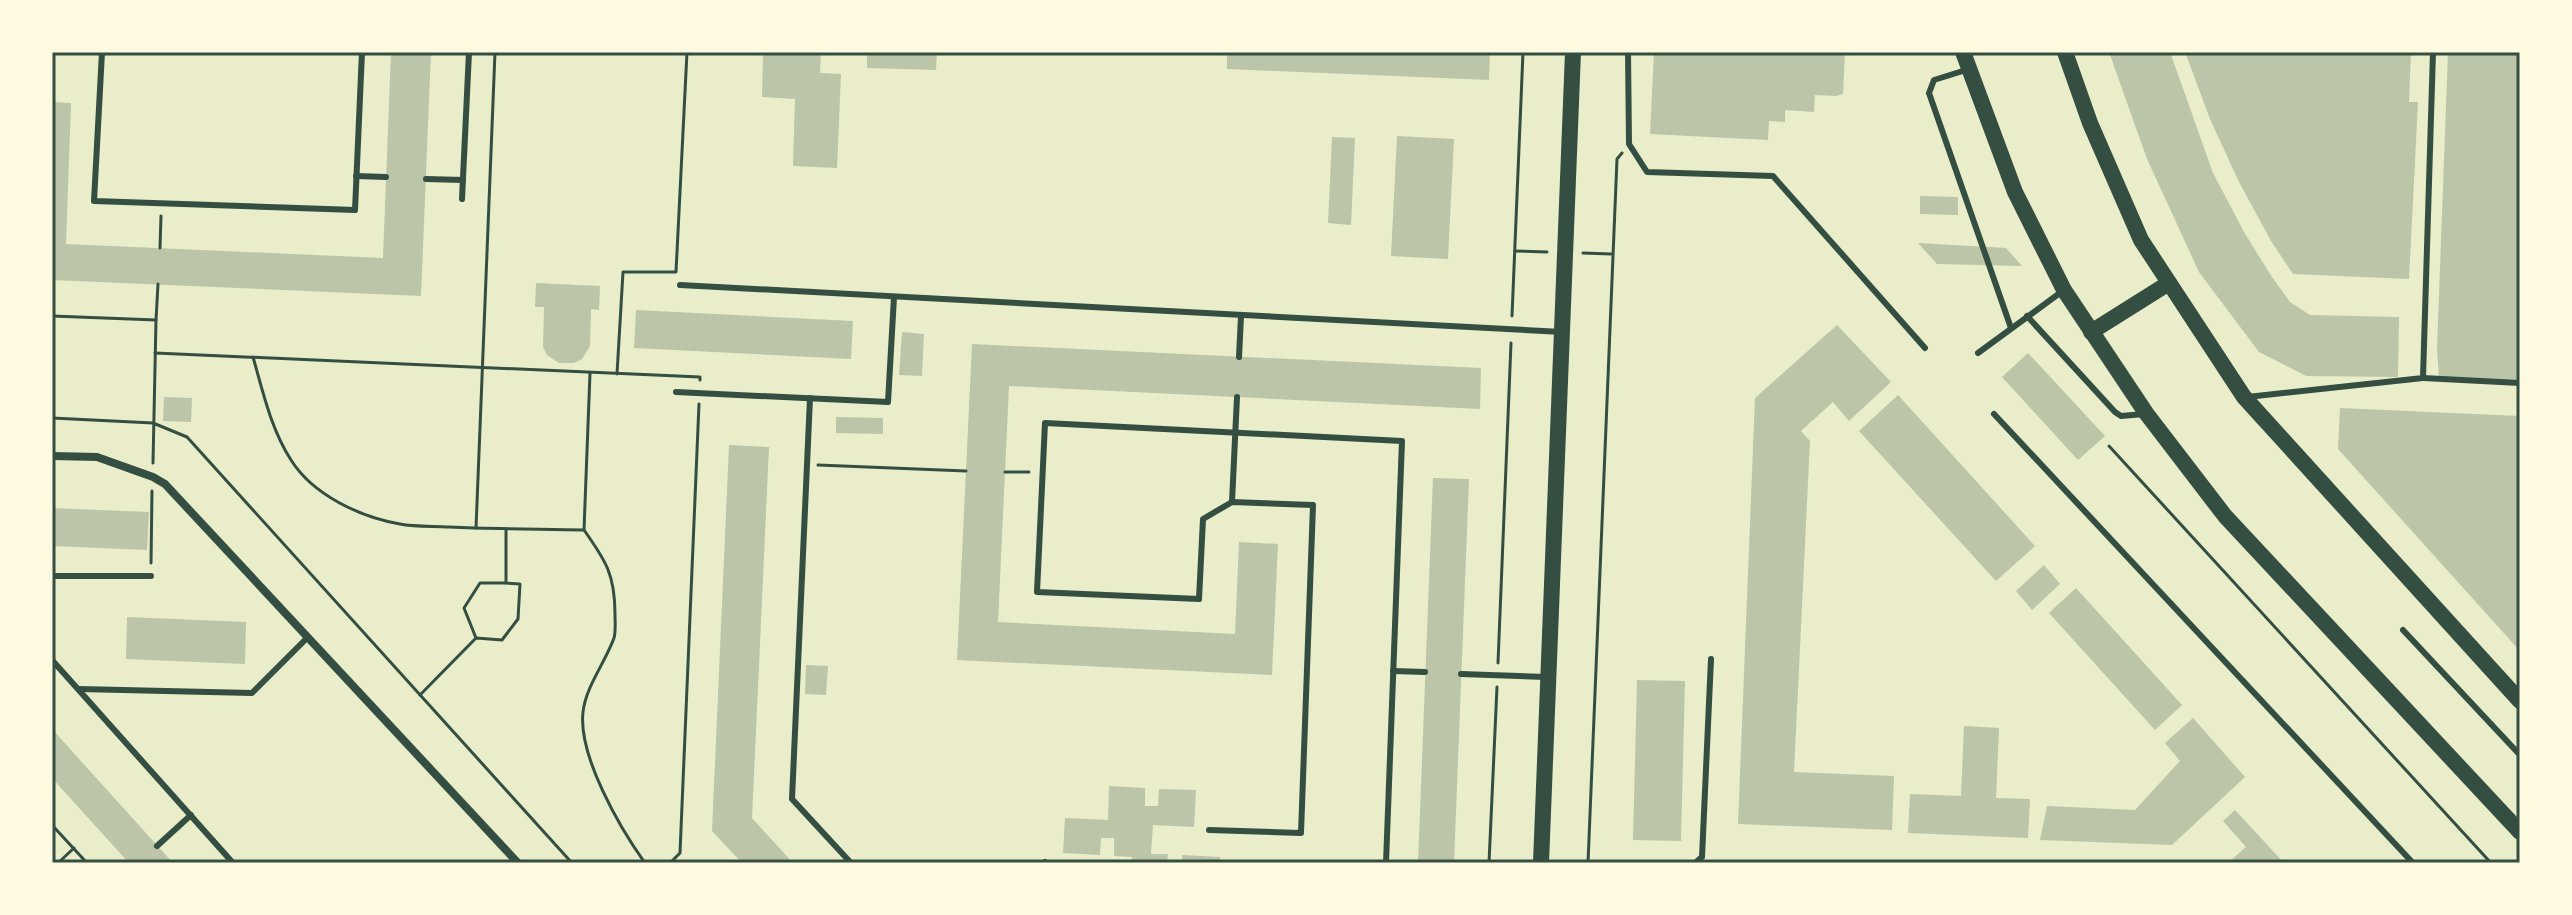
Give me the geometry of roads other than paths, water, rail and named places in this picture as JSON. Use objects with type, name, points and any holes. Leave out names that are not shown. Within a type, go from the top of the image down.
[{"type":"main road","points":[[1541,863],[1573,52]]},
{"type":"main road","points":[[1963,52],[2015,192],[2064,290],[2146,413],[2225,516],[2520,832]]},
{"type":"main road","points":[[2065,52],[2090,123],[2141,240],[2244,397],[2520,701]]},
{"type":"main road","points":[[2091,332],[2169,283]]},
{"type":"street","points":[[52,456],[97,457],[165,484],[518,863]]},
{"type":"lane","points":[[102,52],[94,201],[355,210],[362,52]]},
{"type":"lane","points":[[462,199],[469,52]]},
{"type":"lane","points":[[1628,52],[1629,144],[1647,172],[1773,176],[1925,348]]},
{"type":"lane","points":[[2423,378],[2433,52]]},
{"type":"lane","points":[[1970,69],[1934,80],[1929,93],[2011,328]]},
{"type":"lane","points":[[356,176],[386,177]]},
{"type":"lane","points":[[426,179],[463,180]]},
{"type":"lane","points":[[680,285],[1562,332]]},
{"type":"lane","points":[[1978,353],[2064,290]]},
{"type":"lane","points":[[676,392],[888,402],[894,297]]},
{"type":"lane","points":[[1239,357],[1241,316]]},
{"type":"lane","points":[[2027,316],[2115,412],[2121,416],[2146,413]]},
{"type":"lane","points":[[2244,397],[2423,378],[2520,383]]},
{"type":"lane","points":[[1232,502],[1237,397]]},
{"type":"lane","points":[[810,398],[792,799],[851,863]]},
{"type":"lane","points":[[1994,414],[2413,863]]},
{"type":"lane","points":[[1209,830],[1301,833],[1313,505],[1232,502],[1203,519],[1199,599],[1037,592],[1045,423],[1402,441],[1386,863]]},
{"type":"lane","points":[[52,576],[151,576]]},
{"type":"lane","points":[[2403,630],[2520,755]]},
{"type":"lane","points":[[78,689],[252,693],[308,637]]},
{"type":"lane","points":[[1695,863],[1702,857],[1711,659]]},
{"type":"lane","points":[[52,660],[233,863]]},
{"type":"lane","points":[[1393,671],[1425,672]]},
{"type":"lane","points":[[1461,674],[1548,677]]},
{"type":"lane","points":[[157,846],[191,815]]}]
